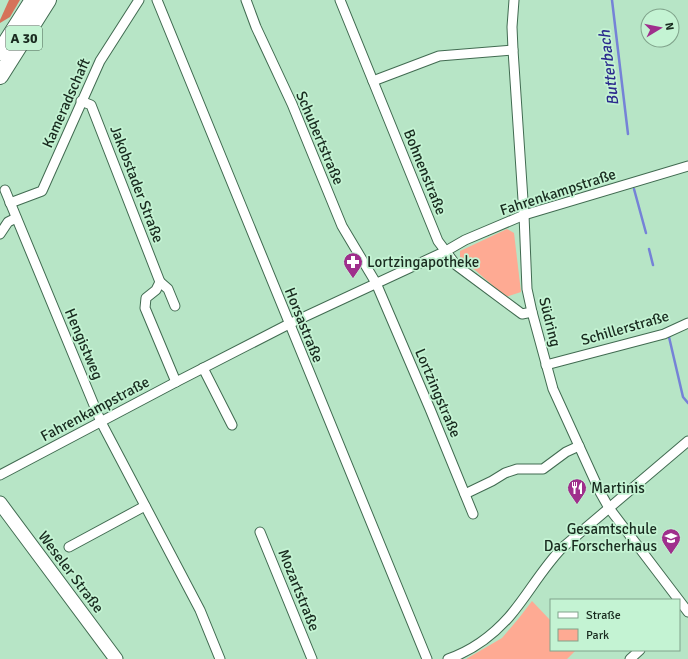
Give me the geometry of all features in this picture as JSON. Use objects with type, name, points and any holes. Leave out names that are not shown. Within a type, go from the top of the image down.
[{"type":"highway","name":"A 30","points":[[0,52],[33,0]]},
{"type":"highway","name":"A 30","points":[[0,76],[48,0]]},
{"type":"street","name":"Kameradschaft","points":[[10,203],[42,191],[100,61],[139,0]]},
{"type":"street","name":"Horsastraße","points":[[157,0],[427,659]]},
{"type":"street","name":"Schubertstraße","points":[[246,0],[256,27],[292,104],[342,226],[376,283]]},
{"type":"street","name":"Bohnenstraße","points":[[340,0],[438,240],[456,264],[522,314],[532,312]]},
{"type":"street","name":"Südring","points":[[514,0],[512,27],[513,50],[524,214],[527,289],[546,365],[553,389],[609,508],[675,599]]},
{"type":"street","points":[[373,81],[439,56],[513,50]]},
{"type":"street","name":"Jakobstader Straße","points":[[81,101],[91,105],[160,282],[168,289],[175,306]]},
{"type":"street","name":"Fahrenkampstraße","points":[[0,475],[289,324],[446,251],[465,240],[524,214],[688,166]]},
{"type":"street","name":"Hengistweg","points":[[5,190],[101,422],[200,610],[220,659]]},
{"type":"street","points":[[0,234],[8,222],[16,218]]},
{"type":"street","points":[[160,282],[156,290],[146,298],[145,308],[176,382]]},
{"type":"street","name":"Lortzingstraße","points":[[376,283],[430,408],[473,514]]},
{"type":"street","name":"Schillerstraße","points":[[546,365],[664,334],[688,323]]},
{"type":"street","points":[[204,368],[232,425]]},
{"type":"street","points":[[448,659],[471,648],[498,627],[510,616],[549,561],[562,548],[688,441]]},
{"type":"street","points":[[465,494],[505,473],[516,469],[543,468],[566,452],[579,446]]},
{"type":"street","name":"Weseler Straße","points":[[0,504],[116,659]]},
{"type":"street","points":[[69,546],[145,506]]},
{"type":"street","name":"Mozartstraße","points":[[260,532],[312,659]]},
{"type":"street","points":[[630,659],[639,651]]},
{"type":"green space","points":[[507,229],[514,233],[521,292],[506,297],[460,257],[460,251]]},
{"type":"green space","points":[[532,601],[550,620],[550,651],[575,651],[567,659],[466,659],[502,638]]},
{"type":"shaded area","points":[[9,0],[20,0],[10,17],[0,23],[0,20]]},
{"type":"waterway","name":"Butterbach","points":[[612,0],[628,134]]},
{"type":"waterway","name":"Butterbach","points":[[634,189],[646,233]]},
{"type":"waterway","name":"Butterbach","points":[[649,249],[653,265]]},
{"type":"waterway","name":"Butterbach","points":[[669,337],[683,397],[688,403]]},
{"type":"place","name":"Lortzingapotheke","points":[[353,279]]},
{"type":"place","name":"Martinis","points":[[577,505]]},
{"type":"place","name":"Gesamtschule Das Forscherhaus","points":[[671,555]]}]
